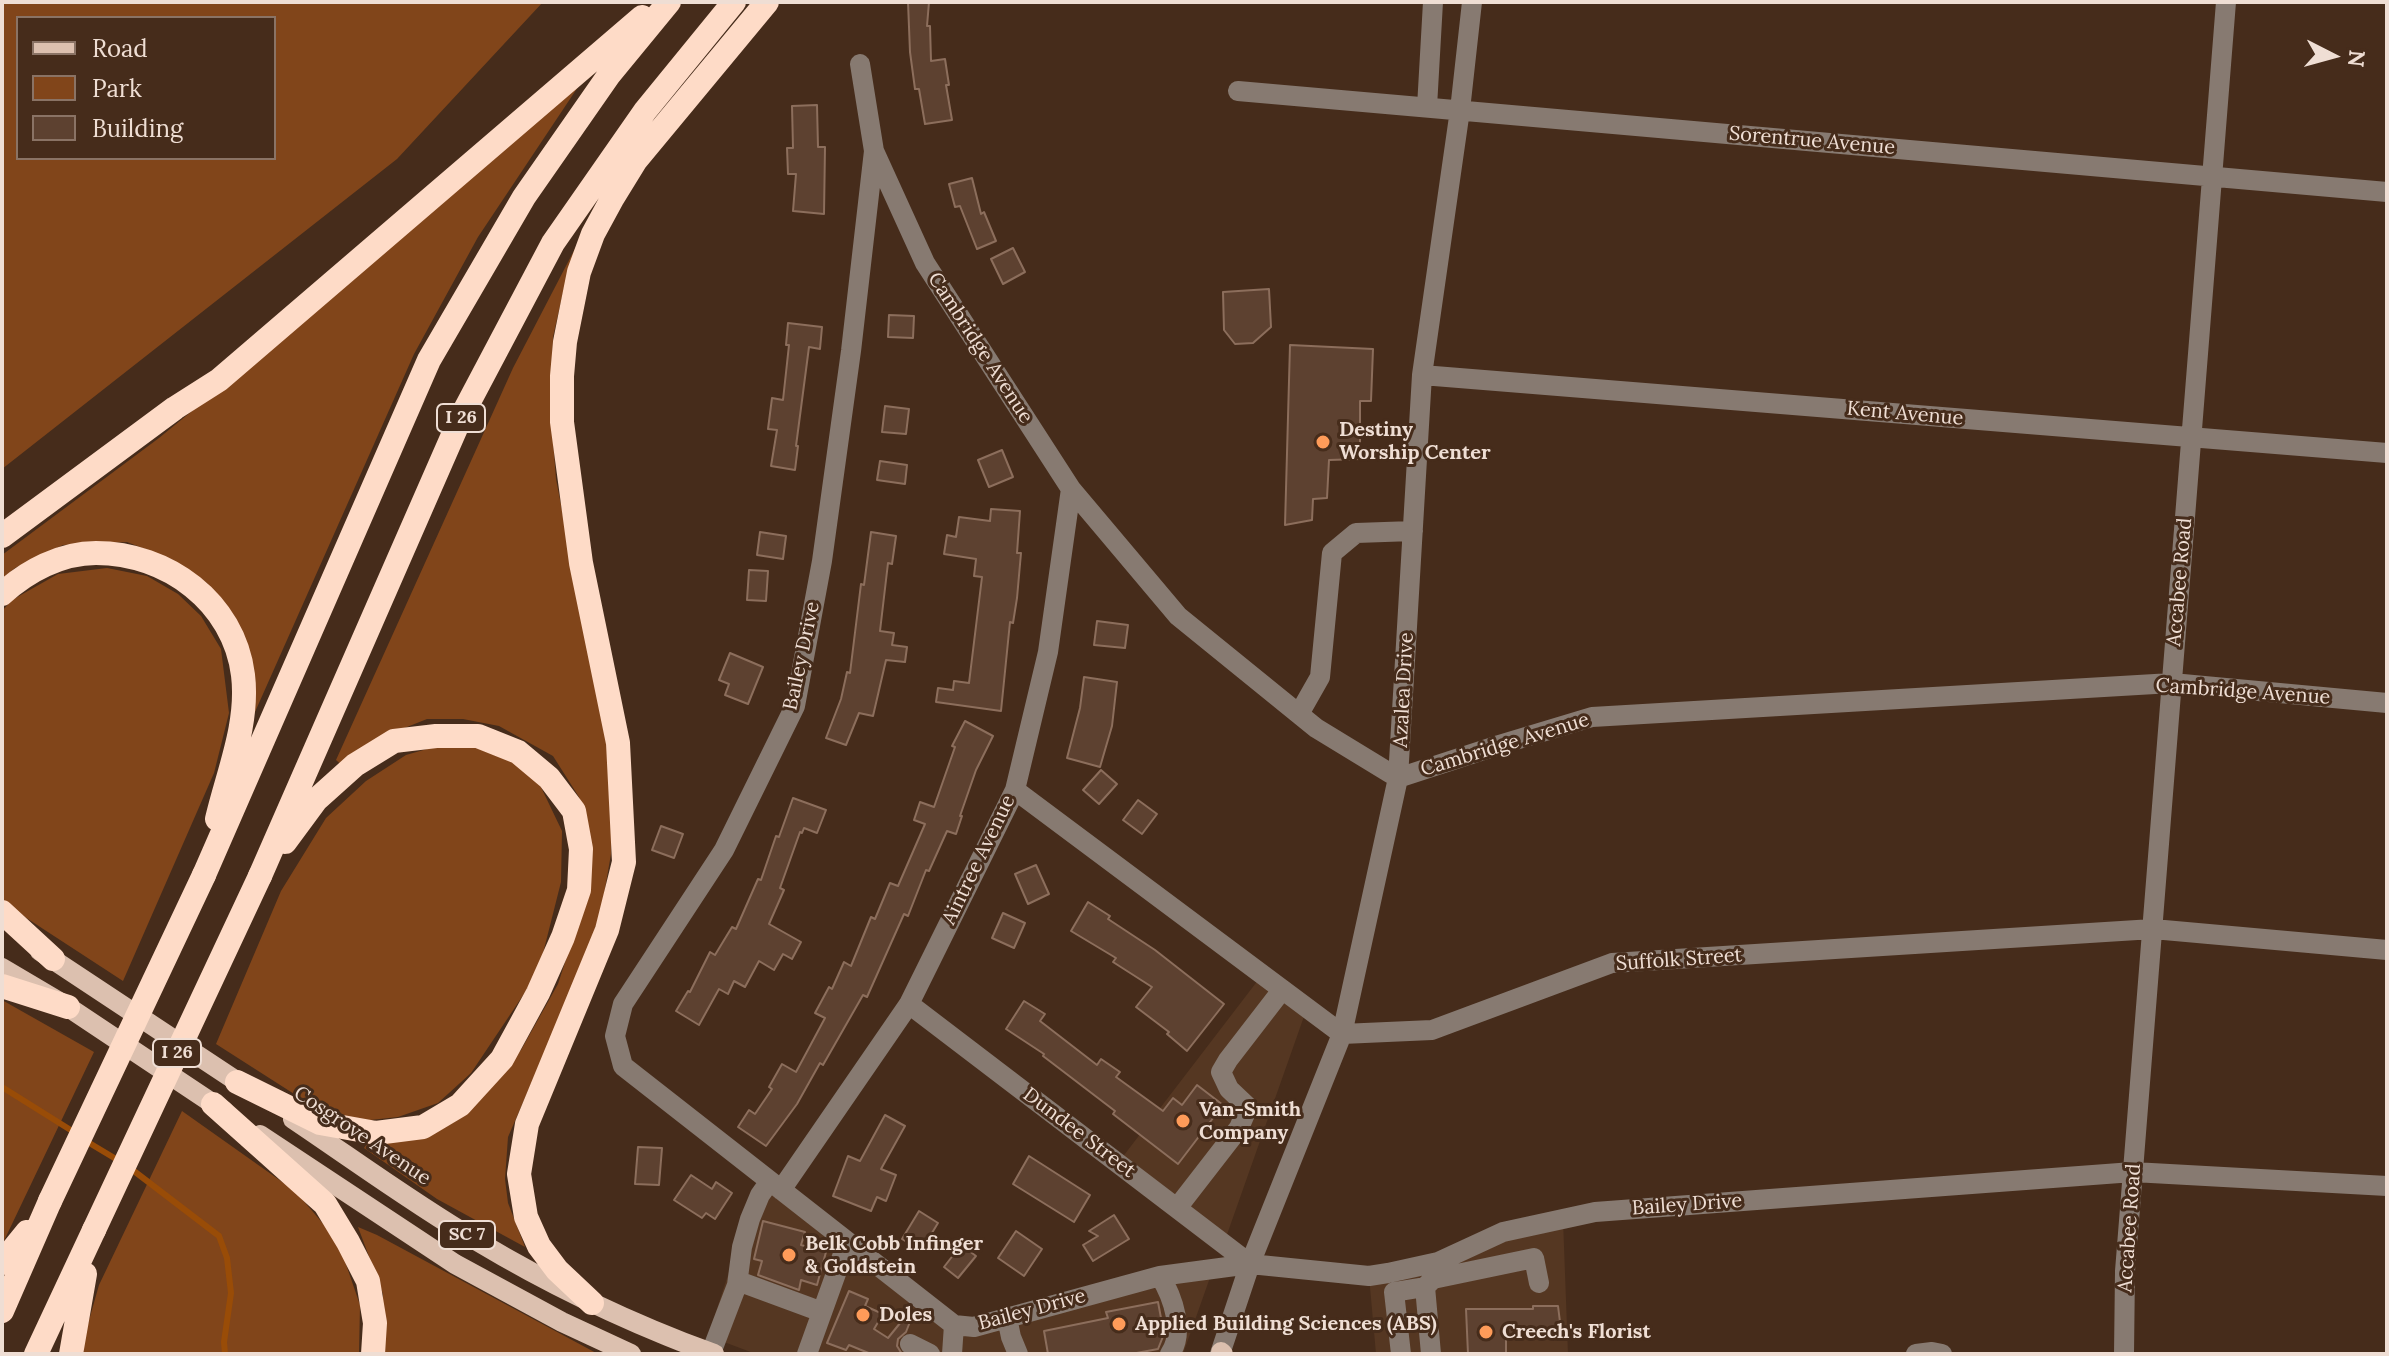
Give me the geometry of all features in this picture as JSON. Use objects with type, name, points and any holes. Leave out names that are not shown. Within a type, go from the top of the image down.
[{"type":"highway","points":[[2,536],[175,408],[219,380],[659,2]]},
{"type":"highway","name":"I 26","points":[[2,1311],[50,1201],[204,875],[429,360],[524,197],[609,75],[669,2]]},
{"type":"highway","name":"I 26","points":[[36,1354],[260,876],[460,419],[553,243],[645,111],[734,2]]},
{"type":"highway","points":[[592,1303],[557,1270],[539,1246],[526,1217],[519,1174],[527,1124],[607,930],[624,862],[618,743],[581,563],[562,422],[565,342],[579,272],[593,234],[612,199],[636,160],[767,2]]},
{"type":"highway","points":[[2,594],[28,574],[51,562],[94,553],[119,555],[154,563],[179,575],[220,614],[239,656],[244,703],[241,727],[204,875]]},
{"type":"highway","points":[[237,1082],[320,1123],[376,1133],[423,1127],[460,1105],[502,1059],[538,993],[563,937],[579,890],[581,849],[574,811],[549,778],[518,752],[478,736],[436,736],[394,741],[355,765],[316,800],[260,876]]},
{"type":"highway","points":[[2,912],[53,959]]},
{"type":"highway","points":[[2,986],[68,1007]]},
{"type":"highway","points":[[213,1104],[325,1204],[368,1281],[375,1323],[373,1354]]},
{"type":"highway","points":[[2,1263],[50,1201]]},
{"type":"highway","points":[[71,1354],[94,1230]]},
{"type":"main road","name":"Cosgrove Avenue","points":[[2,926],[475,1240],[592,1303],[713,1354]]},
{"type":"main road","name":"SC 7","points":[[2,968],[68,1007],[455,1264],[562,1322],[631,1354]]},
{"type":"street","points":[[1427,107],[1433,2]]},
{"type":"street","name":"Azalea Drive","points":[[1221,1353],[1250,1264],[1342,1034],[1398,778],[1422,375],[1460,110],[1472,2]]},
{"type":"street","name":"Accabee Road","points":[[2124,1354],[2125,1271],[2226,2]]},
{"type":"street","name":"Cambridge Avenue","points":[[860,64],[874,151],[925,263],[1071,489],[1178,616],[1316,728],[1398,778],[1592,717],[2172,683],[2387,703]]},
{"type":"street","name":"Sorentrue Avenue","points":[[1238,91],[2387,192]]},
{"type":"street","name":"Bailey Drive","points":[[874,151],[822,561],[795,706],[724,850],[623,1004],[615,1036],[623,1066],[954,1325],[974,1327],[1160,1276],[1250,1264],[1369,1276],[1391,1283],[1503,1232],[1595,1212],[2133,1172],[2387,1186]]},
{"type":"street","name":"Kent Avenue","points":[[1422,375],[2387,453]]},
{"type":"street","name":"Aintree Avenue","points":[[713,1354],[738,1281],[742,1247],[760,1195],[776,1186],[909,1004],[1015,790],[1048,652],[1071,489]]},
{"type":"street","points":[[1299,714],[1320,677],[1332,553],[1356,533],[1413,531]]},
{"type":"street","points":[[1015,790],[1342,1034]]},
{"type":"street","name":"Suffolk Street","points":[[1342,1034],[1432,1030],[1612,963],[2153,929],[2387,950]]},
{"type":"street","points":[[1177,1208],[1239,1128],[1248,1107],[1229,1089],[1221,1072],[1282,990]]},
{"type":"street","name":"Dundee Street","points":[[909,1004],[1250,1264]]},
{"type":"street","points":[[1529,1226],[1539,1283]]},
{"type":"street","points":[[807,1354],[847,1243]]},
{"type":"street","points":[[1425,1287],[1433,1279],[1534,1258]]},
{"type":"street","points":[[1160,1276],[1168,1290],[1177,1323],[1176,1345],[1170,1354]]},
{"type":"street","points":[[738,1281],[822,1312]]},
{"type":"street","points":[[1401,1354],[1391,1283],[1425,1287]]},
{"type":"street","points":[[1425,1287],[1431,1354]]},
{"type":"street","points":[[1007,1318],[1018,1354]]},
{"type":"street","points":[[952,1354],[954,1325]]},
{"type":"street","points":[[910,1344],[930,1354]]},
{"type":"street","points":[[1916,1354],[1942,1354]]},
{"type":"shaded area","points":[[1262,975],[1307,1008],[1224,1243],[1118,1163]]},
{"type":"shaded area","points":[[761,1174],[954,1325],[1213,1269],[1183,1354],[756,1354],[708,1336]]},
{"type":"shaded area","points":[[1563,1219],[1568,1354],[1376,1354],[1369,1276]]},
{"type":"green space","points":[[2,2],[543,2],[397,159],[2,469]]},
{"type":"green space","points":[[588,72],[478,237],[414,354],[251,721],[235,621],[207,583],[173,560],[127,542],[63,545],[15,568],[2,579],[2,555],[159,438],[236,375]]},
{"type":"green space","points":[[580,239],[564,288],[553,337],[551,415],[556,479],[611,764],[611,854],[602,906],[586,957],[508,1137],[505,1179],[508,1203],[525,1247],[437,1199],[364,1148],[368,1142],[429,1137],[521,1050],[558,984],[579,919],[590,850],[579,797],[553,756],[499,726],[463,719],[427,719],[387,735],[344,767],[336,760],[513,368]]},
{"type":"green space","points":[[107,568],[147,576],[178,594],[201,616],[221,649],[229,713],[214,773],[123,981],[8,906],[2,899],[2,611],[12,600],[58,574]]},
{"type":"green space","points":[[441,745],[472,745],[511,757],[539,783],[562,831],[561,882],[538,973],[471,1073],[438,1103],[398,1117],[361,1121],[327,1115],[216,1044],[281,891],[326,818],[366,781],[406,755]]},
{"type":"green space","points":[[2,1000],[94,1052],[2,1245]]},
{"type":"green space","points":[[182,1111],[295,1191],[338,1241],[360,1305],[359,1354],[83,1354],[84,1338],[99,1285]]},
{"type":"green space","points":[[358,1227],[598,1354],[383,1354],[383,1294]]},
{"type":"building","points":[[908,2],[929,2],[927,26],[930,26],[931,61],[945,59],[952,120],[925,124],[919,89],[915,89]]},
{"type":"building","points":[[817,105],[818,147],[825,147],[824,214],[793,211],[796,174],[788,174],[787,148],[793,148],[792,106]]},
{"type":"building","points":[[972,178],[981,214],[984,212],[996,241],[977,249],[960,206],[955,207],[949,184]]},
{"type":"building","points":[[1013,248],[1025,272],[1003,284],[991,259]]},
{"type":"building","points":[[1269,289],[1271,327],[1253,343],[1235,344],[1224,330],[1223,292]]},
{"type":"building","points":[[889,315],[914,316],[913,338],[888,337]]},
{"type":"building","points":[[788,323],[822,327],[820,349],[809,347],[795,470],[771,466],[777,430],[768,429],[772,398],[783,400],[789,345],[786,345]]},
{"type":"building","name":"Destiny Worship Center","points":[[1290,345],[1373,349],[1371,401],[1360,401],[1360,459],[1329,460],[1327,498],[1313,499],[1312,520],[1285,525]]},
{"type":"building","points":[[885,406],[909,409],[906,434],[882,432]]},
{"type":"building","points":[[1002,450],[1013,477],[989,487],[978,460]]},
{"type":"building","points":[[880,461],[907,465],[905,484],[877,480]]},
{"type":"building","points":[[991,509],[1020,511],[1017,553],[1021,553],[1017,598],[1013,623],[1010,622],[1001,711],[936,702],[938,688],[953,690],[954,681],[969,683],[982,577],[974,576],[976,559],[944,554],[947,535],[956,537],[959,517],[990,521]]},
{"type":"building","points":[[760,532],[786,536],[783,559],[757,555]]},
{"type":"building","points":[[871,532],[896,536],[892,564],[888,563],[880,631],[894,633],[892,645],[907,647],[905,662],[886,660],[873,716],[859,713],[846,745],[826,738],[841,699],[847,672],[850,673]]},
{"type":"building","points":[[749,570],[768,571],[766,601],[747,600]]},
{"type":"building","points":[[1097,621],[1128,625],[1125,648],[1094,645]]},
{"type":"building","points":[[730,653],[763,667],[748,704],[725,695],[729,684],[719,680]]},
{"type":"building","points":[[1084,677],[1117,682],[1112,726],[1100,767],[1067,758],[1080,708]]},
{"type":"building","points":[[965,721],[993,736],[976,770],[956,834],[947,831],[929,871],[926,870],[908,916],[904,914],[867,997],[863,995],[823,1065],[820,1063],[797,1104],[766,1146],[738,1127],[749,1110],[755,1114],[772,1089],[769,1087],[782,1064],[796,1072],[825,1018],[815,1013],[829,987],[832,989],[844,962],[851,966],[871,917],[875,919],[890,883],[898,886],[925,824],[914,820],[920,802],[934,807],[955,747],[952,746]]},
{"type":"building","points":[[1101,770],[1117,784],[1099,804],[1083,790]]},
{"type":"building","points":[[793,798],[826,810],[817,833],[804,828],[800,832],[780,888],[784,890],[769,924],[801,942],[792,959],[783,954],[774,970],[759,961],[745,987],[734,981],[728,994],[719,989],[699,1025],[676,1011],[690,992],[710,952],[715,955],[732,927],[736,929],[758,879],[761,880]]},
{"type":"building","points":[[1138,800],[1157,814],[1142,834],[1123,820]]},
{"type":"building","points":[[661,826],[683,834],[674,858],[652,850]]},
{"type":"building","points":[[1036,865],[1049,894],[1028,904],[1015,874]]},
{"type":"building","points":[[1088,902],[1224,1004],[1187,1051],[1167,1034],[1169,1032],[1136,1007],[1152,987],[1113,962],[1116,958],[1071,931]]},
{"type":"building","points":[[1003,913],[1025,923],[1014,948],[992,938]]},
{"type":"building","points":[[1024,1001],[1045,1014],[1040,1021],[1097,1065],[1101,1059],[1120,1072],[1116,1077],[1163,1111],[1173,1098],[1182,1105],[1197,1085],[1223,1105],[1178,1164],[1113,1114],[1115,1111],[1044,1054],[1006,1029]]},
{"type":"building","points":[[885,1115],[905,1126],[881,1169],[896,1175],[886,1201],[877,1197],[871,1211],[833,1196],[848,1156],[860,1161]]},
{"type":"building","points":[[638,1147],[662,1148],[659,1185],[635,1184]]},
{"type":"building","points":[[1029,1156],[1090,1195],[1074,1222],[1013,1184]]},
{"type":"building","points":[[691,1175],[712,1189],[716,1182],[732,1193],[715,1219],[706,1213],[702,1218],[674,1200]]},
{"type":"building","points":[[919,1211],[938,1223],[921,1251],[902,1239]]},
{"type":"building","points":[[1114,1215],[1129,1239],[1093,1261],[1083,1245],[1098,1236],[1089,1231]]},
{"type":"building","name":"Belk Cobb Infinger & Goldstein","points":[[763,1221],[805,1232],[801,1245],[826,1252],[817,1285],[801,1280],[799,1290],[758,1275],[762,1261],[754,1259]]},
{"type":"building","points":[[1016,1231],[1042,1249],[1024,1276],[998,1258]]},
{"type":"building","points":[[961,1245],[976,1256],[958,1278],[944,1267]]},
{"type":"building","name":"Doles","points":[[849,1291],[868,1299],[865,1306],[883,1314],[874,1329],[888,1338],[909,1312],[913,1314],[906,1332],[898,1339],[897,1346],[902,1354],[871,1354],[849,1345],[846,1350],[827,1343]]},
{"type":"building","name":"Applied Building Sciences (ABS)","points":[[1158,1302],[1164,1334],[1158,1349],[1131,1354],[1048,1354],[1044,1331],[1108,1318],[1106,1312]]},
{"type":"building","points":[[1533,1306],[1558,1306],[1561,1330],[1523,1332],[1523,1337],[1506,1338],[1506,1354],[1468,1354],[1466,1309],[1533,1309]]},
{"type":"waterway","points":[[2,1087],[77,1134]]},
{"type":"waterway","points":[[86,1141],[121,1162]]},
{"type":"waterway","points":[[130,1168],[219,1236],[227,1258],[231,1293],[225,1354]]},
{"type":"place","name":"Destiny Worship Center","points":[[1323,442]]},
{"type":"place","name":"Van-Smith Company","points":[[1183,1121]]},
{"type":"place","name":"Belk Cobb Infinger & Goldstein","points":[[789,1255]]},
{"type":"place","name":"Doles","points":[[863,1315]]},
{"type":"place","name":"Applied Building Sciences (ABS)","points":[[1119,1324]]},
{"type":"place","name":"Creech's Florist","points":[[1486,1332]]}]
